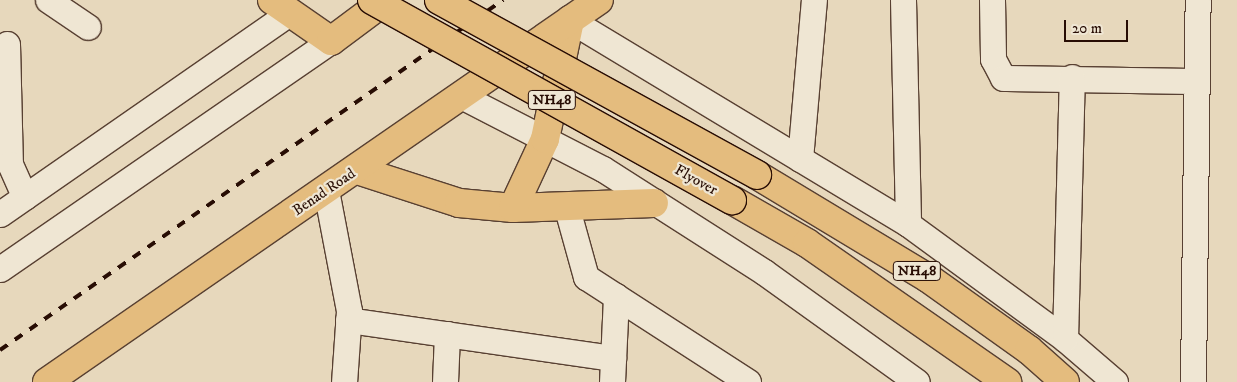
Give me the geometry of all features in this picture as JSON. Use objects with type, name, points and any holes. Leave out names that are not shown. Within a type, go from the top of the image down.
[{"type":"main road","name":"Flyover","points":[[372,0],[807,243],[1007,382]]},
{"type":"main road","points":[[290,4],[331,41],[386,0]]},
{"type":"main road","name":"NH48","points":[[439,0],[855,231],[1029,350],[1065,382]]},
{"type":"main road","name":"Benad Road","points":[[47,382],[463,97],[599,0]]},
{"type":"main road","points":[[514,208],[545,139],[570,20]]},
{"type":"main road","points":[[357,170],[459,203],[514,208],[566,204],[654,203]]},
{"type":"street","points":[[48,0],[88,26]]},
{"type":"street","points":[[800,159],[814,0]]},
{"type":"street","points":[[903,0],[908,224]]},
{"type":"street","points":[[992,0],[993,59],[1003,78],[1195,81]]},
{"type":"street","points":[[1193,382],[1195,81],[1198,0]]},
{"type":"street","points":[[0,214],[290,4]]},
{"type":"street","points":[[570,20],[908,224],[1065,339],[1115,382]]},
{"type":"street","points":[[0,268],[331,41]]},
{"type":"street","points":[[7,44],[10,164],[24,197]]},
{"type":"street","points":[[1065,339],[1072,78]]},
{"type":"street","points":[[463,97],[603,169],[764,272],[917,382]]},
{"type":"street","points":[[326,190],[348,320],[344,382]]},
{"type":"street","points":[[566,204],[586,277],[748,382]]},
{"type":"street","points":[[612,382],[616,296]]},
{"type":"street","points":[[348,320],[613,358]]},
{"type":"street","points":[[445,382],[447,334]]},
{"type":"railway","points":[[0,350],[503,0]]}]
